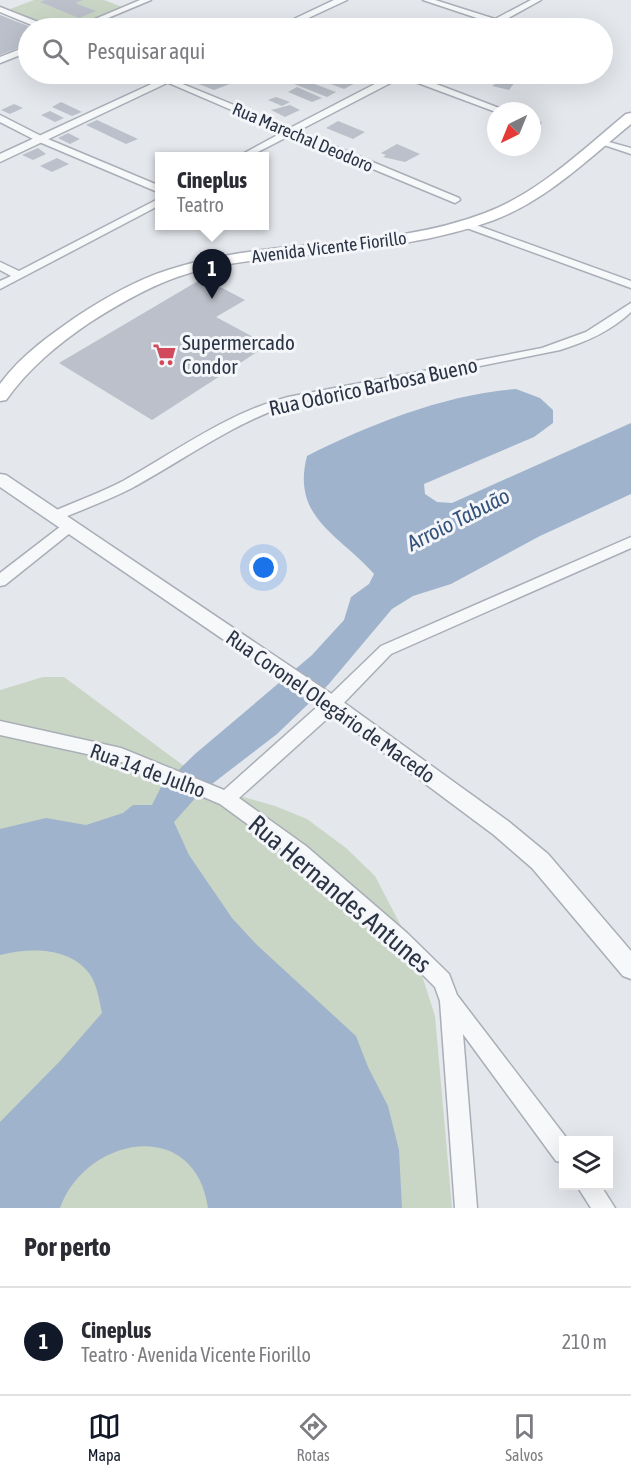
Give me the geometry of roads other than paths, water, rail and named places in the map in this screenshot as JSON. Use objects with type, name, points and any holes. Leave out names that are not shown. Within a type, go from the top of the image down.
[{"type":"main road","name":"Avenida Vicente Fiorillo","points":[[0,396],[22,369],[57,337],[103,307],[150,281],[201,266],[248,256],[408,239],[465,224],[514,206],[546,186],[631,117]]},
{"type":"street","points":[[103,18],[147,0]]},
{"type":"street","points":[[303,18],[342,0]]},
{"type":"street","points":[[427,0],[486,18]]},
{"type":"street","points":[[502,18],[537,0]]},
{"type":"street","points":[[0,9],[21,18]]},
{"type":"street","points":[[0,60],[18,53]]},
{"type":"street","points":[[0,158],[158,84]]},
{"type":"street","name":"Rua Marechal Deodoro","points":[[177,84],[455,200]]},
{"type":"street","points":[[252,152],[382,84]]},
{"type":"street","points":[[428,84],[487,106]]},
{"type":"street","points":[[0,118],[40,139],[155,188]]},
{"type":"street","points":[[601,141],[631,151]]},
{"type":"street","points":[[0,286],[155,203]]},
{"type":"street","points":[[465,224],[631,285]]},
{"type":"street","points":[[0,265],[20,276]]},
{"type":"street","name":"Rua Odorico Barbosa Bueno","points":[[0,582],[62,521],[211,434],[255,412],[288,400],[544,351],[578,342],[601,330],[631,306]]},
{"type":"street","name":"Rua Coronel Olegário de Macedo","points":[[0,479],[278,666],[501,828],[540,861],[631,968]]},
{"type":"street","name":"Rua Hernandes Antunes","points":[[466,1208],[450,1001],[442,981],[400,939],[300,852],[226,799],[327,701],[386,650],[631,542]]},
{"type":"street","name":"Rua 14 de Julho","points":[[0,728],[121,755],[226,799]]},
{"type":"street","points":[[450,1001],[559,1146]]},
{"type":"street","points":[[591,1190],[604,1208]]},
{"type":"water","name":"Arroio Tabuão","points":[[516,389],[540,398],[553,410],[553,423],[534,437],[424,484],[425,494],[437,502],[452,503],[631,423],[631,494],[540,536],[451,584],[413,596],[392,609],[328,685],[277,734],[199,794],[174,822],[189,855],[232,918],[257,945],[356,1036],[368,1067],[388,1106],[399,1150],[402,1208],[208,1208],[199,1179],[183,1159],[162,1149],[139,1146],[115,1152],[92,1165],[73,1184],[60,1208],[0,1208],[0,1122],[60,1061],[102,1013],[92,977],[80,964],[70,958],[35,950],[0,955],[0,829],[46,818],[86,825],[123,813],[133,805],[152,805],[161,787],[195,754],[312,655],[344,620],[351,597],[369,584],[374,574],[321,523],[312,510],[306,495],[304,477],[307,456],[381,422],[435,404],[489,392]]},
{"type":"place","name":"Cineplus","points":[[212,299]]},
{"type":"place","name":"Supermercado Condor","points":[[164,354]]}]
